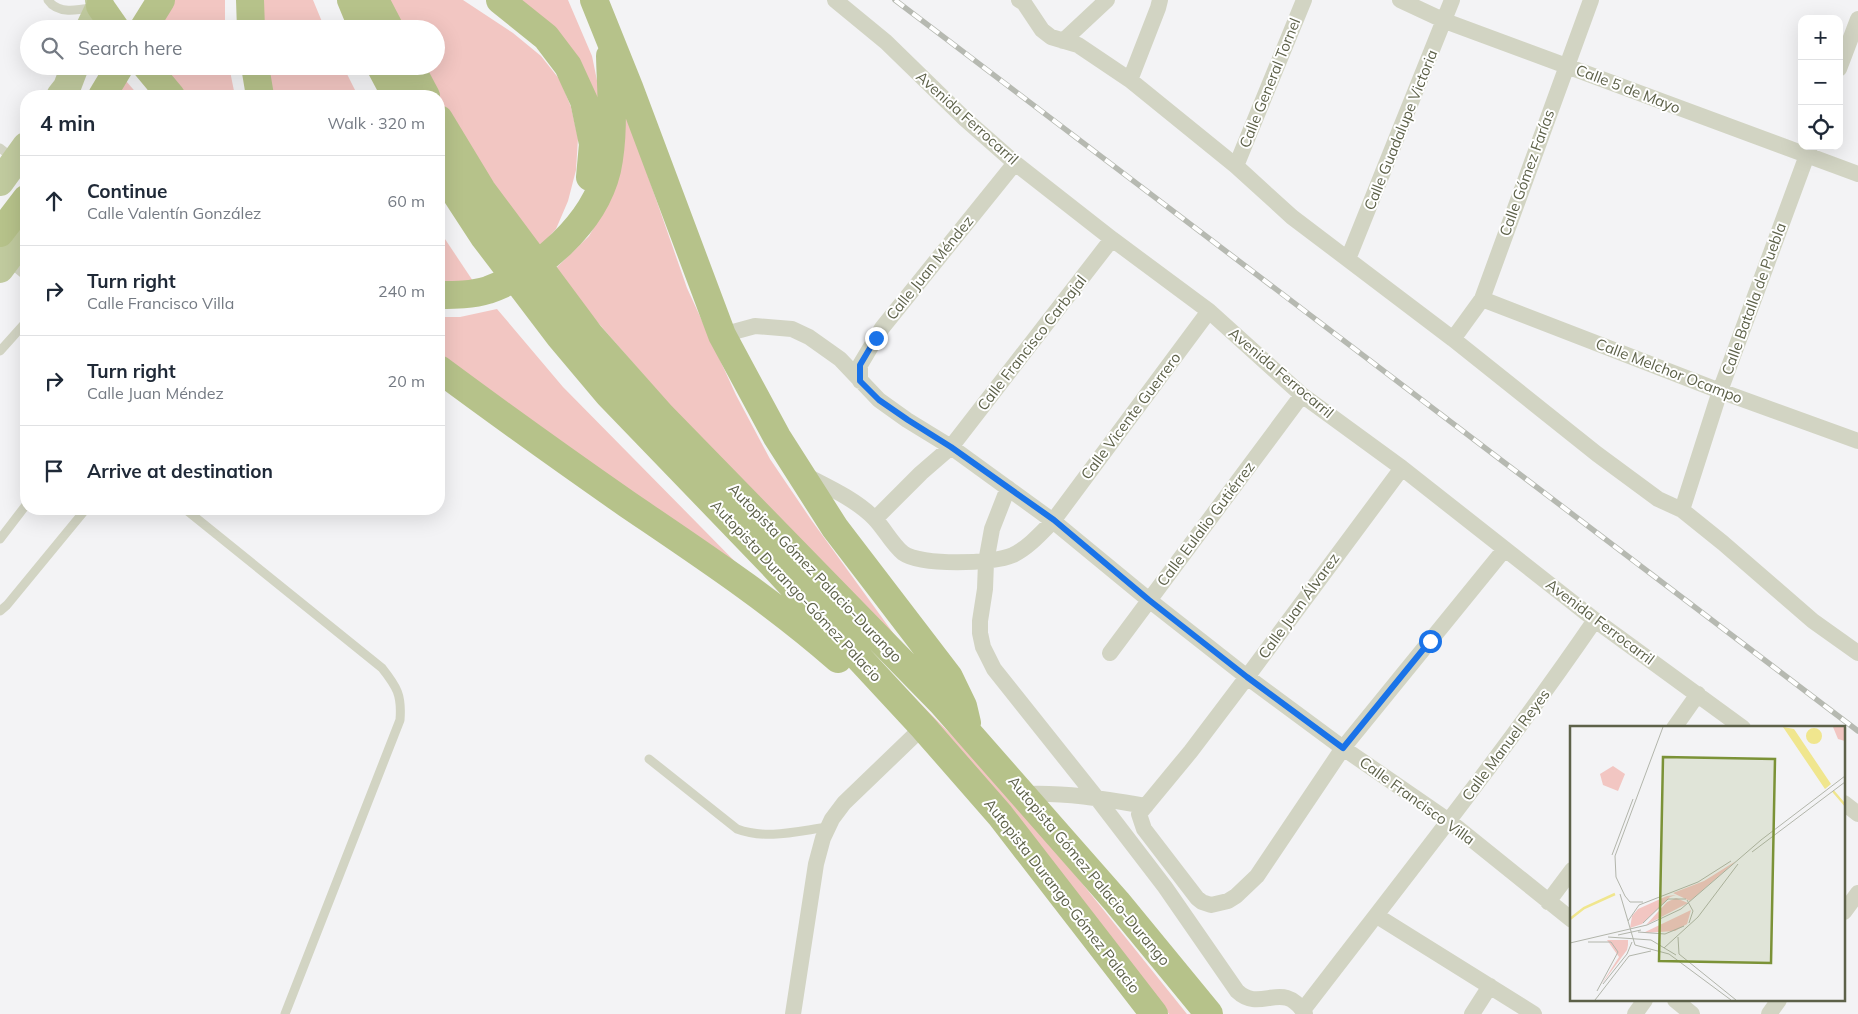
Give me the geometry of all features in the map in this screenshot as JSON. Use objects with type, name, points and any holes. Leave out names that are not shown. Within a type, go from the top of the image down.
[{"type":"highway","points":[[149,20],[161,0]]},
{"type":"highway","points":[[250,0],[251,20]]},
{"type":"highway","points":[[351,0],[359,20]]},
{"type":"highway","points":[[375,0],[385,20]]},
{"type":"highway","points":[[500,0],[546,37],[568,66],[584,101],[593,144],[589,184],[574,231]]},
{"type":"highway","points":[[594,0],[609,34],[722,335],[777,437],[799,472],[841,535],[949,677],[963,706],[970,734]]},
{"type":"highway","points":[[96,11],[106,20]]},
{"type":"highway","points":[[445,295],[458,296],[486,290],[512,280],[546,257],[574,231],[596,198],[607,170],[612,138],[609,34]]},
{"type":"highway","points":[[65,90],[72,75]]},
{"type":"highway","points":[[106,90],[115,75]]},
{"type":"highway","points":[[154,75],[166,90]]},
{"type":"highway","points":[[256,75],[259,90]]},
{"type":"highway","points":[[385,75],[393,90]]},
{"type":"highway","points":[[415,75],[423,90]]},
{"type":"highway","name":"Autopista Gómez Palacio-Durango","points":[[445,130],[482,190],[590,335],[661,415],[828,585],[970,734],[1117,902],[1209,1014]]},
{"type":"highway","points":[[0,182],[14,151]]},
{"type":"highway","name":"Autopista Durango-Gómez Palacio","points":[[445,177],[484,237],[560,336],[608,394],[770,562],[895,696],[1000,815],[1154,1014]]},
{"type":"highway","points":[[0,233],[20,207]]},
{"type":"highway","points":[[11,268],[20,248]]},
{"type":"highway","points":[[445,373],[561,457],[753,590],[805,629],[867,682],[895,696]]},
{"type":"street","name":"Avenida Ferrocarril","points":[[835,0],[886,42],[959,113],[1015,163],[1112,239],[1209,311],[1302,395],[1402,468],[1595,620],[1740,726]]},
{"type":"street","points":[[1019,0],[1024,3],[1042,30],[1051,38],[1078,45],[1130,80],[1236,166],[1292,216],[1637,484],[1658,499],[1682,510],[1813,621],[1858,653]]},
{"type":"street","points":[[1063,41],[1107,0]]},
{"type":"street","points":[[1130,80],[1160,0]]},
{"type":"street","name":"Calle General Tornel","points":[[1236,166],[1304,0]]},
{"type":"street","name":"Calle 5 de Mayo","points":[[1400,0],[1444,21],[1809,151],[1858,174]]},
{"type":"street","name":"Calle Guadalupe Victoria","points":[[1348,260],[1452,0]]},
{"type":"street","name":"Calle Gómez Farías","points":[[1452,339],[1482,299],[1591,0]]},
{"type":"street","points":[[1842,60],[1858,19]]},
{"type":"street","name":"Calle Batalla de Puebla","points":[[1682,510],[1720,391],[1809,151]]},
{"type":"street","name":"Calle Juan Méndez","points":[[860,381],[860,365],[882,328],[1015,163]]},
{"type":"street","name":"Calle Francisco Carbajal","points":[[875,519],[921,472],[951,447],[1005,380],[1112,239]]},
{"type":"street","name":"Calle Melchor Ocampo","points":[[1482,299],[1720,391],[1858,441]]},
{"type":"street","name":"Calle Vicente Guerrero","points":[[799,472],[856,503],[875,519],[902,552],[910,556],[919,559],[948,562],[986,562],[1001,559],[1030,544],[1054,520],[1209,311]]},
{"type":"street","name":"Calle Francisco Villa","points":[[722,335],[755,326],[792,329],[809,336],[840,359],[879,400],[951,447],[1054,520],[1149,600],[1247,677],[1343,748],[1448,821],[1570,918]]},
{"type":"street","name":"Calle Eulalio Gutiérrez","points":[[1110,653],[1302,395]]},
{"type":"street","name":"Calle Juan Álvarez","points":[[1143,810],[1247,677],[1402,468]]},
{"type":"street","points":[[1008,488],[992,529],[986,562],[985,589],[980,621],[983,647],[994,670],[1096,797],[1164,887],[1238,991],[1259,1007],[1281,996],[1290,998],[1304,1012]]},
{"type":"street","points":[[1181,911],[1206,904],[1228,901],[1257,876],[1343,748],[1504,550]]},
{"type":"street","name":"Calle Manuel Reyes","points":[[1304,1012],[1542,696],[1595,620]]},
{"type":"street","points":[[1675,726],[1698,694]]},
{"type":"street","points":[[793,1014],[816,864],[823,838],[844,803],[922,727]]},
{"type":"street","points":[[1024,794],[1045,793],[1096,797],[1143,810],[1144,829],[1196,898],[1206,904]]},
{"type":"street","points":[[1846,805],[1858,814]]},
{"type":"street","points":[[1548,902],[1570,873]]},
{"type":"street","points":[[1846,909],[1858,893]]},
{"type":"street","points":[[1376,916],[1534,1014]]},
{"type":"street","points":[[1472,1014],[1490,986]]},
{"type":"street","points":[[1635,1014],[1644,1002]]},
{"type":"street","points":[[1677,1002],[1692,1014]]},
{"type":"street","points":[[1769,1014],[1778,1002]]},
{"type":"lane","points":[[48,0],[52,5],[71,11],[96,11]]},
{"type":"lane","points":[[0,351],[20,329]]},
{"type":"lane","points":[[0,539],[20,513]]},
{"type":"lane","points":[[0,611],[81,515]]},
{"type":"lane","points":[[192,515],[382,668],[394,683],[402,701],[400,720],[285,1014]]},
{"type":"lane","points":[[649,759],[737,829],[751,834],[767,835],[828,827]]},
{"type":"shaded area","points":[[153,0],[225,0],[225,20],[142,20]]},
{"type":"shaded area","points":[[244,0],[313,0],[321,20],[245,20]]},
{"type":"shaded area","points":[[382,0],[463,0],[513,33],[541,56],[560,80],[571,107],[578,138],[576,170],[568,201],[556,229],[536,251],[468,153],[445,115],[445,90],[434,90],[422,75],[445,75],[445,20],[392,20]]},
{"type":"shaded area","points":[[508,0],[568,0],[592,56],[604,115]]},
{"type":"shaded area","points":[[121,75],[134,90],[111,90]]},
{"type":"shaded area","points":[[168,75],[231,75],[234,90],[181,90]]},
{"type":"shaded area","points":[[257,75],[348,75],[355,90],[261,90]]},
{"type":"shaded area","points":[[626,113],[687,288],[736,395],[770,459],[812,521],[925,677],[727,471],[553,271],[589,236],[604,210]]},
{"type":"shaded area","points":[[445,239],[473,281],[445,285]]},
{"type":"shaded area","points":[[497,309],[563,387],[769,596],[445,366],[445,317],[460,317]]},
{"type":"shaded area","points":[[881,664],[1012,796],[1187,1014],[1169,1014],[1005,804]]},
{"type":"railway","points":[[895,0],[1858,731]]},
{"type":"route","points":[[876,338],[860,365],[860,381],[879,400],[951,447],[1054,520],[1149,600],[1247,677],[1343,748],[1430,641]]}]
